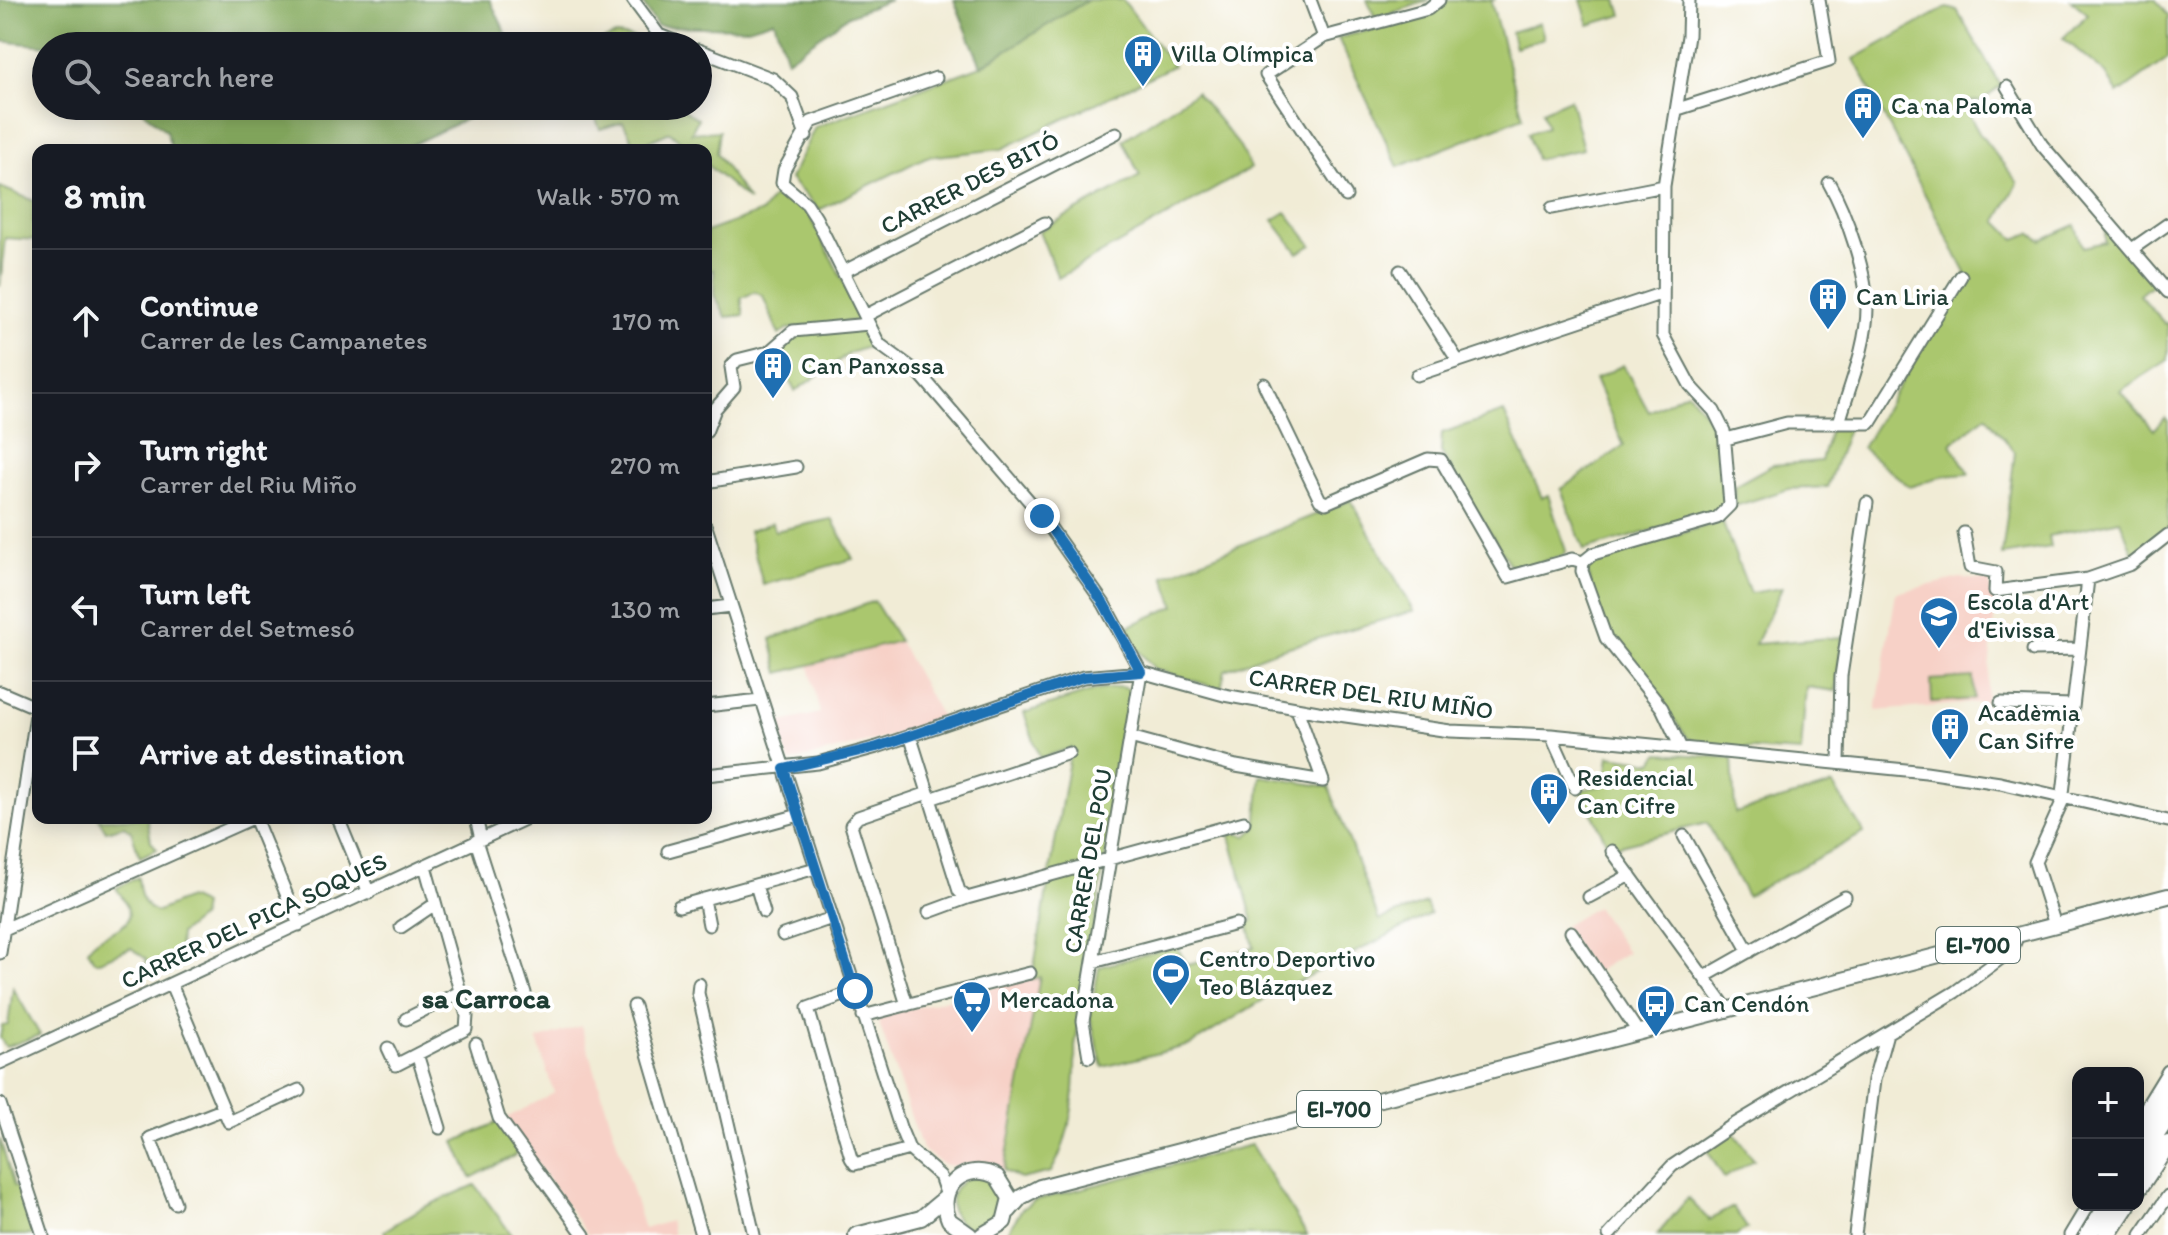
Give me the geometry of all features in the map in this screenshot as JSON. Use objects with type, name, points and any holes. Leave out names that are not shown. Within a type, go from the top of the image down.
[{"type":"highway","points":[[2141,1139],[2168,1091]]},
{"type":"highway","points":[[2144,1152],[2168,1117]]},
{"type":"highway","points":[[2144,1181],[2168,1144]]},
{"type":"highway","points":[[2144,1184],[2168,1158]]},
{"type":"highway","points":[[2088,1235],[2104,1211]]},
{"type":"highway","points":[[2107,1235],[2123,1211]]},
{"type":"main road","name":"EI-700","points":[[982,1235],[998,1231],[1021,1197],[1040,1187],[2168,896]]},
{"type":"main road","name":"EI-700","points":[[964,1173],[981,1171],[1018,1187],[1040,1187]]},
{"type":"main road","points":[[953,1225],[946,1213],[946,1196],[951,1183],[964,1173]]},
{"type":"main road","points":[[1001,1181],[1010,1198],[1009,1211]]},
{"type":"main road","points":[[856,1235],[921,1218],[946,1196]]},
{"type":"main road","points":[[921,1218],[953,1225],[970,1235]]},
{"type":"street","points":[[633,0],[657,32]]},
{"type":"street","points":[[1310,0],[1324,37]]},
{"type":"street","points":[[1346,196],[1266,75],[1324,37],[1428,9],[1439,0]]},
{"type":"street","points":[[1681,748],[1662,708],[1606,638],[1582,571],[1583,562],[1593,554],[1725,514],[1730,499],[1726,439],[1714,411],[1690,385],[1663,335],[1664,186],[1688,36],[1689,0]]},
{"type":"street","points":[[1678,109],[1829,61],[1819,0]]},
{"type":"street","points":[[712,55],[773,79],[792,97],[806,136]]},
{"type":"street","points":[[936,78],[811,122],[806,136],[784,170],[782,183],[807,204],[879,344],[920,374],[1042,516],[1104,604],[1141,672]]},
{"type":"street","points":[[2007,87],[2042,145],[2168,292]]},
{"type":"street","name":"CARRER DES BITÓ","points":[[843,272],[1116,133]]},
{"type":"street","points":[[1829,183],[1843,208],[1867,307],[1858,358],[1839,423]]},
{"type":"street","points":[[1552,208],[1664,186]]},
{"type":"street","points":[[712,417],[734,387],[731,367],[737,360],[769,352],[793,331],[867,320],[1045,223]]},
{"type":"street","points":[[2132,249],[2168,224]]},
{"type":"street","points":[[1400,271],[1458,361]]},
{"type":"street","points":[[1726,439],[1787,423],[1870,423],[1961,276]]},
{"type":"street","points":[[1417,375],[1663,293]]},
{"type":"street","points":[[1264,384],[1320,500],[1326,503],[1428,459],[1441,460],[1508,577],[1572,559],[1583,562]]},
{"type":"street","points":[[712,481],[796,467]]},
{"type":"street","points":[[1839,762],[1841,676],[1867,503]]},
{"type":"street","points":[[1964,533],[1970,567],[1996,572],[1995,591],[2088,579],[2131,564],[2168,535]]},
{"type":"street","points":[[712,557],[909,1149],[933,1169],[946,1196]]},
{"type":"street","points":[[2055,925],[2035,862],[2061,798],[2088,579]]},
{"type":"street","points":[[712,608],[730,606]]},
{"type":"street","points":[[2033,650],[2079,649]]},
{"type":"street","name":"CARRER DEL RIU MIÑO","points":[[784,769],[910,735],[1083,677],[1141,672],[1224,695],[1297,709],[1450,731],[1551,735],[1839,762],[2000,783],[2168,821]]},
{"type":"street","name":"CARRER DEL POU","points":[[1089,1057],[1083,1021],[1141,672]]},
{"type":"street","points":[[0,692],[32,703]]},
{"type":"street","points":[[712,705],[760,700]]},
{"type":"street","points":[[2001,703],[2072,705]]},
{"type":"street","points":[[1130,737],[1236,766],[1323,781],[1297,709]]},
{"type":"street","points":[[910,735],[959,891],[967,898]]},
{"type":"street","points":[[1551,735],[1575,788]]},
{"type":"street","points":[[907,1005],[851,825],[858,817],[1069,753]]},
{"type":"street","points":[[712,775],[784,769]]},
{"type":"street","points":[[0,953],[1,931],[32,790]]},
{"type":"street","points":[[668,851],[799,815]]},
{"type":"street","points":[[929,912],[967,898],[1244,822]]},
{"type":"street","points":[[1,931],[241,824]]},
{"type":"street","points":[[257,824],[299,925]]},
{"type":"street","points":[[340,824],[369,893]]},
{"type":"street","points":[[477,824],[478,840],[525,993]]},
{"type":"street","name":"CARRER DEL PICA SOQUES","points":[[0,1063],[514,824]]},
{"type":"street","points":[[1684,836],[1749,952]]},
{"type":"street","points":[[1612,851],[1727,1009]]},
{"type":"street","points":[[388,1048],[396,1065],[466,1029],[460,992],[425,866]]},
{"type":"street","points":[[679,906],[816,868]]},
{"type":"street","points":[[1589,897],[1630,875]]},
{"type":"street","points":[[756,885],[764,912]]},
{"type":"street","points":[[1704,977],[1845,897]]},
{"type":"street","points":[[704,899],[709,925]]},
{"type":"street","points":[[401,927],[435,904]]},
{"type":"street","points":[[783,935],[832,918]]},
{"type":"street","points":[[1093,962],[1236,924]]},
{"type":"street","points":[[1571,932],[1638,1032]]},
{"type":"street","points":[[1609,1235],[1672,1166],[1730,1127],[1887,1033],[2012,950],[2018,934]]},
{"type":"street","points":[[863,1016],[1030,973]]},
{"type":"street","points":[[171,984],[229,1122],[299,1090]]},
{"type":"street","points":[[699,984],[698,993],[754,1235]]},
{"type":"street","points":[[855,991],[808,1008],[851,1158],[855,1164],[909,1149]]},
{"type":"street","points":[[406,1019],[460,992]]},
{"type":"street","points":[[634,1006],[701,1235]]},
{"type":"street","points":[[1855,1235],[1874,1080],[1887,1033]]},
{"type":"street","points":[[476,1044],[499,1118],[584,1235]]},
{"type":"street","points":[[417,1054],[440,1128]]},
{"type":"street","points":[[2144,1110],[2168,1071]]},
{"type":"street","points":[[0,1104],[43,1235]]},
{"type":"street","points":[[175,1203],[150,1138],[224,1109]]},
{"type":"street","points":[[933,1169],[964,1173]]},
{"type":"street","points":[[2141,1235],[2168,1196]]},
{"type":"street","points":[[2070,1235],[2084,1211]]},
{"type":"shaded area","name":"Escola d'Art d'Eivissa","points":[[1960,578],[1990,581],[1991,598],[1996,597],[1986,702],[1876,711],[1896,593]]},
{"type":"shaded area","points":[[899,641],[942,718],[895,735],[790,762],[775,724],[820,713],[809,666]]},
{"type":"shaded area","points":[[1596,907],[1627,952],[1594,973],[1564,926]]},
{"type":"shaded area","points":[[1040,976],[1004,1171],[983,1161],[953,1166],[942,1164],[922,1149],[877,1017]]},
{"type":"shaded area","points":[[581,1026],[644,1229],[670,1221],[673,1235],[588,1235],[505,1119],[554,1093],[537,1040]]},
{"type":"green space","points":[[0,0],[490,0],[505,32],[32,32],[32,44],[0,41]]},
{"type":"green space","points":[[640,0],[890,0],[848,16],[787,60],[774,20],[748,28],[657,26]]},
{"type":"green space","points":[[954,0],[1088,0],[981,66]]},
{"type":"green space","points":[[1088,0],[1123,0],[1173,66],[1002,149],[926,157],[819,210],[790,179],[815,127],[981,66]]},
{"type":"green space","points":[[1367,0],[1429,0],[1376,19]]},
{"type":"green space","points":[[1447,0],[1494,0],[1491,2],[1523,117],[1398,167],[1338,38],[1428,16]]},
{"type":"green space","points":[[1581,0],[1617,0],[1622,15],[1589,25]]},
{"type":"green space","points":[[2071,0],[2156,0],[2168,16],[2168,58],[2118,94],[2106,74],[2063,38],[2088,14]]},
{"type":"green space","points":[[1946,8],[1957,10],[2001,86],[1982,101],[1962,102],[1979,133],[2018,183],[1997,221],[2015,239],[2030,233],[2041,240],[2075,225],[2083,247],[2105,242],[2105,225],[2155,282],[2139,295],[2165,324],[2168,323],[2168,360],[2120,391],[2154,430],[2165,418],[2168,421],[2168,533],[2134,556],[2120,520],[2049,536],[2051,547],[2002,555],[2015,452],[1986,416],[1951,444],[1969,474],[1943,476],[1910,487],[1862,448],[1966,273],[1854,59]]},
{"type":"green space","points":[[1540,23],[1544,38],[1515,47],[1511,32]]},
{"type":"green space","points":[[1196,92],[1238,144],[1251,168],[1058,278],[1039,231],[1140,176],[1123,140]]},
{"type":"green space","points":[[1570,99],[1583,149],[1536,159],[1528,133],[1547,127],[1542,111]]},
{"type":"green space","points":[[153,120],[464,120],[414,144],[170,144],[166,131]]},
{"type":"green space","points":[[596,120],[698,120],[691,133],[719,131],[716,153],[749,201],[712,169],[712,144],[683,144],[670,132],[643,144],[634,144],[623,122],[600,129]]},
{"type":"green space","points":[[0,187],[32,200],[32,240],[5,238],[0,286]]},
{"type":"green space","points":[[782,192],[805,207],[863,320],[787,329],[779,335],[763,296],[755,292],[741,298],[744,315],[726,317],[714,295],[712,230],[762,212],[776,193]]},
{"type":"green space","points":[[1286,212],[1312,245],[1298,253],[1273,220]]},
{"type":"green space","points":[[854,328],[869,330],[876,344],[850,353],[795,391],[781,365],[786,362],[778,349],[800,332]]},
{"type":"green space","points":[[1623,365],[1649,412],[1687,392],[1706,416],[1723,458],[1724,504],[1713,513],[1584,550],[1561,489],[1624,446],[1595,379]]},
{"type":"green space","points":[[1504,412],[1542,498],[1548,495],[1566,551],[1562,556],[1513,570],[1441,452],[1442,433]]},
{"type":"green space","points":[[1831,426],[1849,426],[1827,487],[1789,489],[1735,506],[1734,486],[1772,465],[1821,461]]},
{"type":"green space","points":[[1351,500],[1414,611],[1275,651],[1225,670],[1221,689],[1155,669],[1120,630],[1175,606],[1164,576]]},
{"type":"green space","points":[[832,519],[853,559],[763,585],[749,531],[772,523],[775,531]]},
{"type":"green space","points":[[1722,521],[1750,593],[1782,588],[1755,644],[1842,637],[1836,691],[1806,687],[1801,752],[1703,746],[1688,738],[1609,636],[1587,573],[1594,559]]},
{"type":"green space","points":[[874,601],[899,641],[779,673],[771,639]]},
{"type":"green space","points":[[1973,677],[1974,699],[1932,702],[1931,680]]},
{"type":"green space","points":[[1120,687],[1132,690],[1075,1046],[1074,1095],[1069,1127],[1051,1172],[1021,1179],[1004,1171],[1040,977],[1032,979],[1071,748],[1040,758],[1024,713],[1094,691]]},
{"type":"green space","points":[[1659,753],[1732,758],[1735,813],[1833,785],[1864,833],[1747,896],[1707,823],[1609,848],[1581,790],[1605,785],[1609,756],[1653,762]]},
{"type":"green space","points":[[1261,776],[1329,787],[1379,920],[1426,903],[1430,914],[1268,997],[1190,1045],[1103,1067],[1090,1017],[1099,967],[1176,946],[1188,965],[1254,947],[1248,923],[1253,921],[1229,832],[1247,836],[1256,828]]},
{"type":"green space","points":[[102,824],[148,824],[151,841],[157,849],[140,857],[131,831],[124,826],[106,831]]},
{"type":"green space","points":[[138,877],[144,902],[156,912],[188,898],[203,905],[201,917],[180,934],[179,948],[185,959],[146,977],[146,959],[131,948],[99,961],[94,961],[88,950],[103,936],[127,922],[129,914],[126,903],[116,888]]},
{"type":"green space","points":[[13,988],[40,1035],[6,1047],[0,1038],[2,1026],[8,1025]]},
{"type":"green space","points":[[498,1122],[518,1150],[514,1156],[471,1178],[455,1142]]},
{"type":"green space","points":[[1730,1127],[1754,1160],[1724,1178],[1704,1145]]},
{"type":"green space","points":[[0,1139],[14,1186],[21,1190],[35,1235],[0,1235]]},
{"type":"green space","points":[[1251,1145],[1307,1235],[1006,1235],[1022,1209],[1033,1201]]},
{"type":"green space","points":[[977,1177],[995,1185],[1003,1203],[995,1221],[977,1229],[959,1221],[951,1203],[959,1185]]},
{"type":"green space","points":[[475,1185],[512,1235],[386,1235],[384,1231],[422,1208]]},
{"type":"green space","points":[[1688,1198],[1709,1220],[1733,1207],[1747,1228],[1736,1235],[1657,1235]]},
{"type":"place","name":"Villa Olímpica","points":[[1143,88]]},
{"type":"place","name":"Ca na Paloma","points":[[1863,140]]},
{"type":"place","name":"Can Liria","points":[[1828,331]]},
{"type":"place","name":"Can Panxossa","points":[[773,400]]},
{"type":"place","name":"Escola d'Art d'Eivissa","points":[[1939,650]]},
{"type":"place","name":"Acadèmia Can Sifre","points":[[1950,761]]},
{"type":"place","name":"Residencial Can Cifre","points":[[1549,826]]},
{"type":"place","name":"Centro Deportivo Teo Blázquez","points":[[1171,1007]]},
{"type":"place","name":"Mercadona","points":[[972,1034]]},
{"type":"place","name":"Can Cendón","points":[[1656,1038]]},
{"type":"district","name":"sa Carroca","points":[[486,998]]},
{"type":"route","points":[[855,991],[784,769],[877,747],[1083,677],[1141,672],[1104,604],[1042,516]]}]
